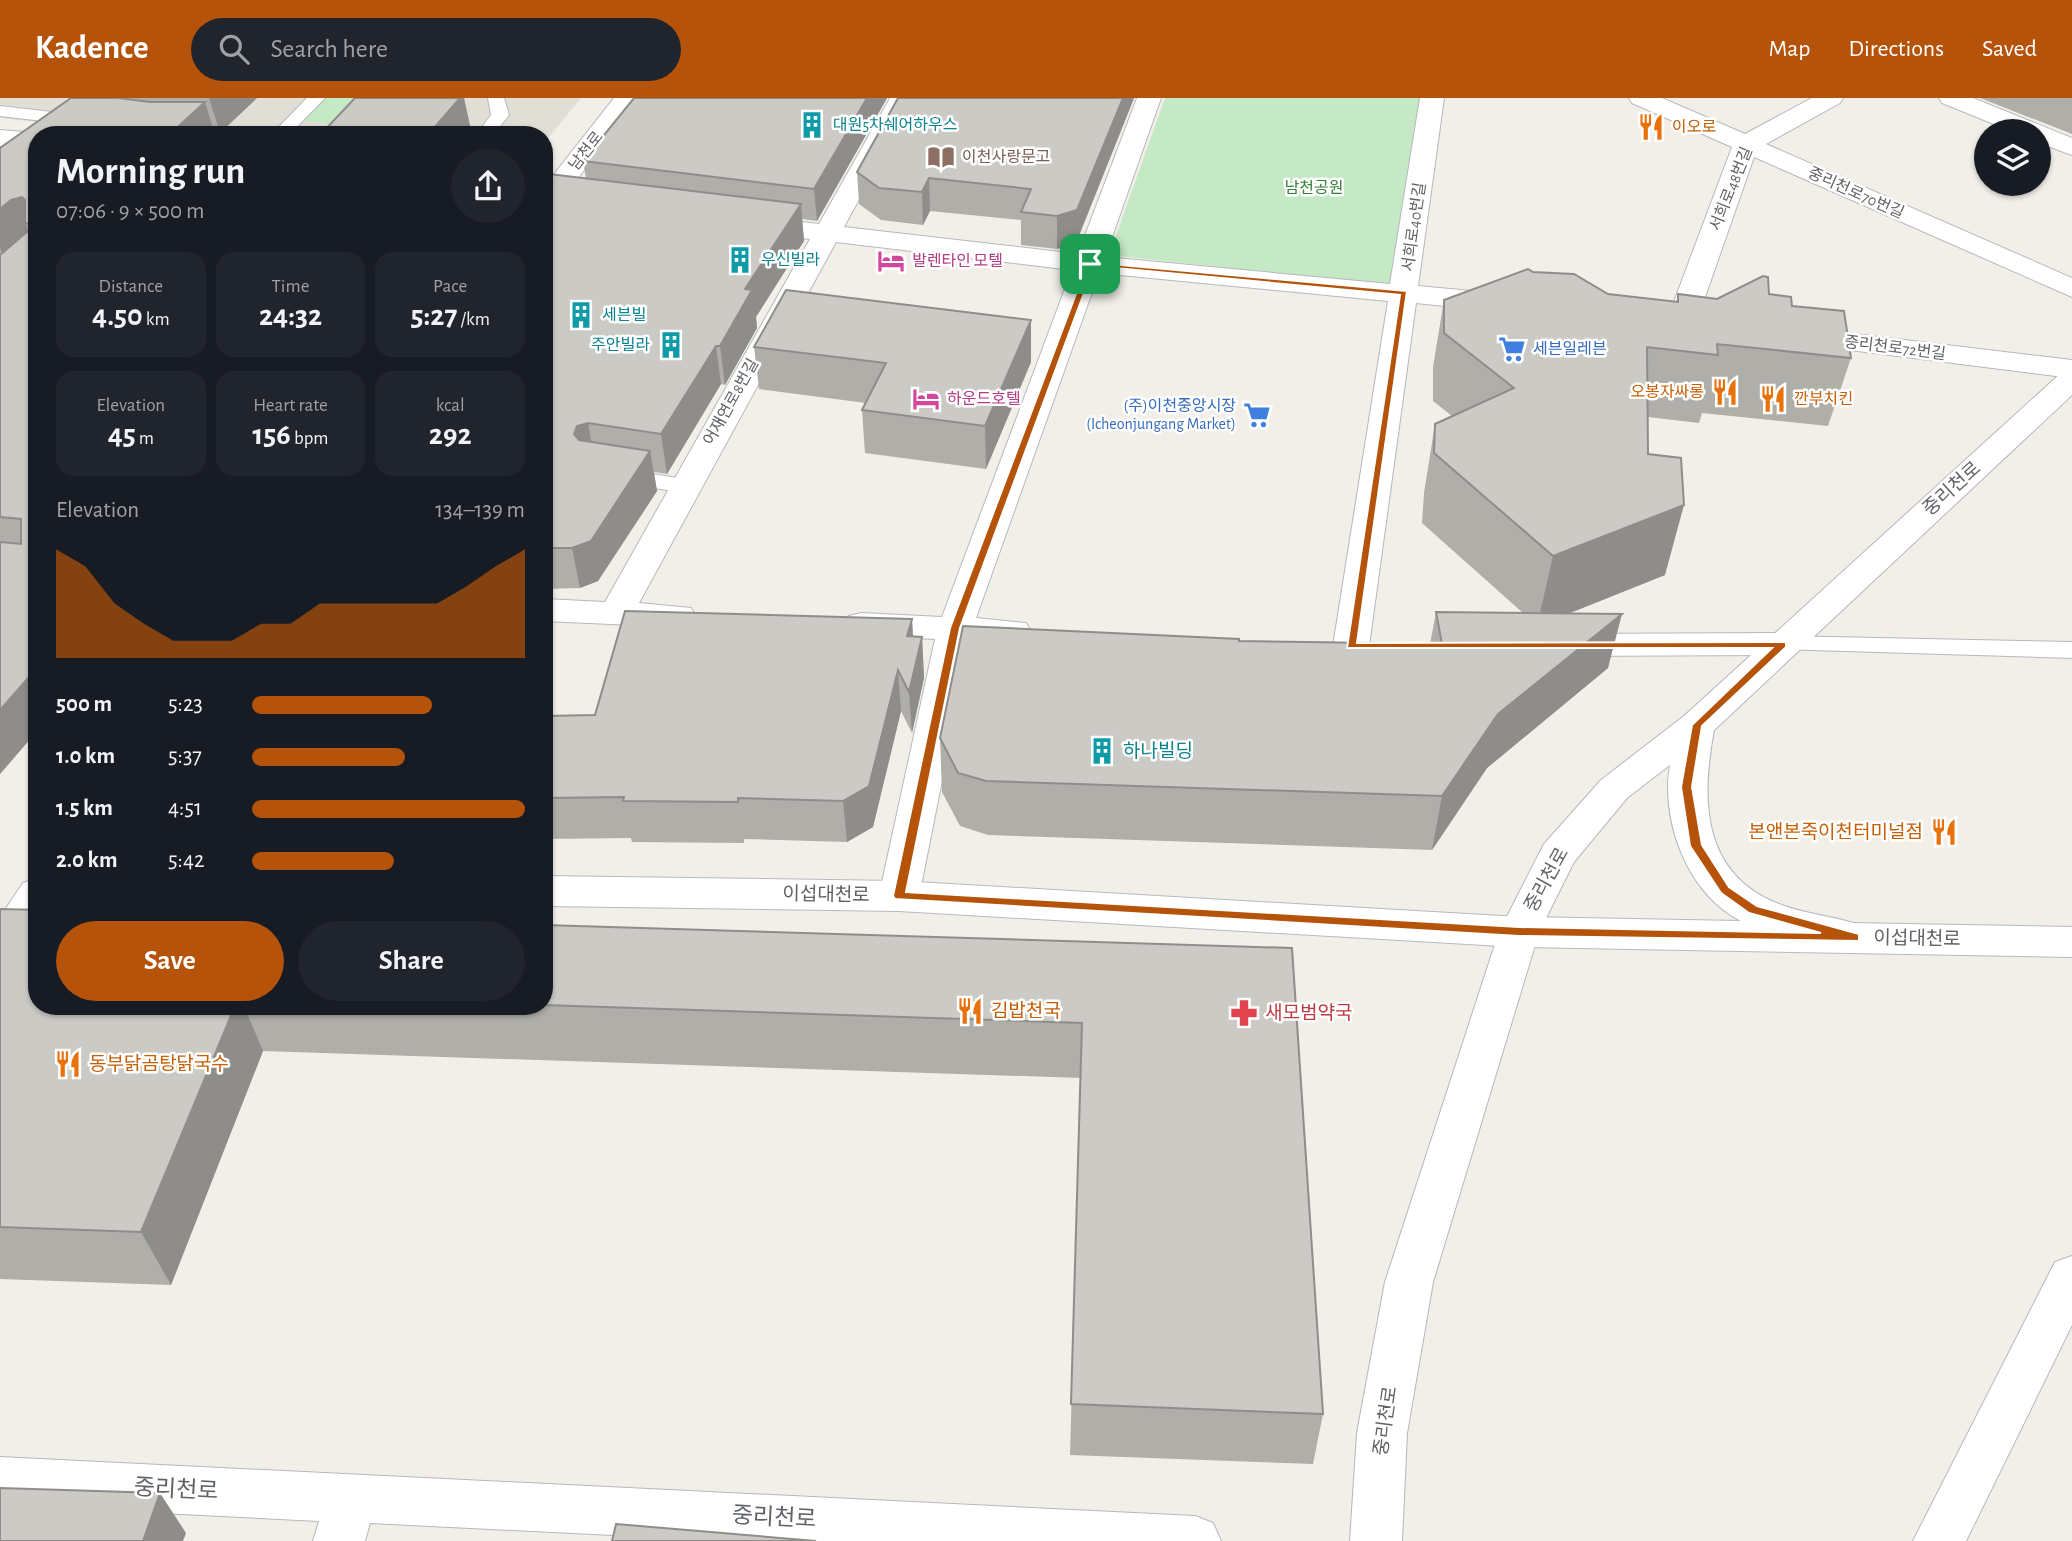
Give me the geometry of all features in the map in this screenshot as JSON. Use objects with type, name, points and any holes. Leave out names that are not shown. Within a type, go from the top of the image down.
[{"type":"street","name":"남천로","points":[[553,202],[627,98]]},
{"type":"street","name":"어재연로8번길","points":[[615,613],[902,98]]},
{"type":"street","points":[[899,896],[955,628],[1149,98]]},
{"type":"street","name":"서희로40번길","points":[[1351,646],[1432,98]]},
{"type":"street","name":"중리천로70번길","points":[[1640,98],[2072,288]]},
{"type":"street","name":"서희로48번길","points":[[1681,323],[1746,144],[1831,98]]},
{"type":"street","points":[[1951,98],[2003,119]]},
{"type":"street","points":[[0,138],[28,141]]},
{"type":"street","points":[[2051,139],[2072,147]]},
{"type":"street","points":[[729,221],[1090,264],[1529,306]]},
{"type":"street","name":"중리천로72번길","points":[[1775,334],[2072,369]]},
{"type":"street","name":"중리천로","points":[[1376,1541],[1382,1433],[1409,1282],[1519,932],[1558,854],[1614,789],[1697,725],[2072,379]]},
{"type":"street","points":[[553,610],[711,617]]},
{"type":"street","points":[[833,623],[1051,632]]},
{"type":"street","points":[[1532,645],[1782,644]]},
{"type":"street","points":[[1697,725],[1686,787],[1690,821],[1696,846],[1725,890],[1754,909],[1774,917],[1855,938]]},
{"type":"street","name":"이섭대천로","points":[[553,891],[899,896],[1519,932],[2072,942]]},
{"type":"street","points":[[0,949],[24,910]]},
{"type":"street","points":[[1939,1541],[2072,1276]]},
{"type":"street","name":"중리천로","points":[[0,1481],[346,1520],[954,1527],[1195,1541]]},
{"type":"lane","points":[[288,126],[317,98]]},
{"type":"lane","points":[[491,126],[500,115],[496,98]]},
{"type":"lane","points":[[0,111],[92,121]]},
{"type":"lane","points":[[595,472],[684,486]]},
{"type":"lane","points":[[1782,644],[2072,650]]},
{"type":"shaded area","points":[[0,98],[581,98],[553,132],[553,126],[72,126],[0,118]]},
{"type":"green space","points":[[324,98],[391,98],[365,126],[302,121]]},
{"type":"green space","name":"남천공원","points":[[1165,98],[1420,98],[1390,285],[1109,255]]},
{"type":"building","points":[[71,98],[205,102],[179,126],[31,126]]},
{"type":"building","points":[[355,98],[460,98],[436,126],[329,126]]},
{"type":"building","points":[[634,98],[867,98],[814,189],[583,161]]},
{"type":"building","points":[[898,98],[1123,98],[1077,210],[1057,216],[1021,212],[1031,189],[929,178],[922,192],[879,188],[857,172]]},
{"type":"building","points":[[28,128],[28,224],[25,223],[25,200],[22,197],[11,200],[0,209],[0,148]]},
{"type":"building","points":[[553,174],[801,204],[745,289],[752,290],[720,346],[716,346],[661,434],[588,423],[577,426],[574,434],[579,440],[650,451],[591,541],[572,548],[553,548]]},
{"type":"building","points":[[28,231],[28,678],[0,710],[0,542],[21,544],[21,519],[0,517],[0,255]]},
{"type":"building","points":[[1528,269],[1533,272],[1574,274],[1608,294],[1678,302],[1678,294],[1717,299],[1763,276],[1768,277],[1769,294],[1791,297],[1792,306],[1844,311],[1851,358],[1717,344],[1718,355],[1647,347],[1648,454],[1681,458],[1684,505],[1553,556],[1434,453],[1435,424],[1514,388],[1444,333],[1444,300]]},
{"type":"building","points":[[786,290],[1031,320],[985,426],[862,410],[886,363],[754,347]]},
{"type":"building","points":[[625,611],[912,619],[907,636],[922,637],[909,692],[898,670],[869,786],[843,801],[738,798],[738,802],[623,801],[624,797],[553,798],[553,716],[595,715]]},
{"type":"building","points":[[1436,612],[1622,614],[1498,714],[1442,796],[986,781],[958,773],[940,738],[963,626],[1239,641],[1442,644]]},
{"type":"building","points":[[28,910],[28,1015],[231,1015],[141,1232],[0,1227],[0,911]]},
{"type":"building","points":[[553,925],[1292,948],[1323,1414],[1071,1404],[1082,1023],[553,1005]]},
{"type":"building","points":[[0,1488],[160,1493],[143,1541],[0,1541]]},
{"type":"building","points":[[616,1524],[816,1541],[612,1541]]},
{"type":"place","name":"대원5차쉐어하우스","points":[[812,125]]},
{"type":"place","name":"이오로","points":[[1651,127]]},
{"type":"place","name":"이천사랑문고","points":[[941,157]]},
{"type":"place","name":"우신빌라","points":[[740,260]]},
{"type":"place","name":"발렌타인 모텔","points":[[891,261]]},
{"type":"place","name":"세븐빌","points":[[581,315]]},
{"type":"place","name":"주안빌라","points":[[671,345]]},
{"type":"place","name":"세븐일레븐","points":[[1512,349]]},
{"type":"place","name":"오봉자싸롱","points":[[1725,392]]},
{"type":"place","name":"하운드호텔","points":[[926,399]]},
{"type":"place","name":"깐부치킨","points":[[1773,399]]},
{"type":"place","name":"(주)이천중앙시장 (Icheonjungang Market)","points":[[1257,415]]},
{"type":"place","name":"하나빌딩","points":[[1102,751]]},
{"type":"place","name":"본앤본죽이천터미널점","points":[[1944,832]]},
{"type":"place","name":"김밥천국","points":[[970,1011]]},
{"type":"place","name":"새모범약국","points":[[1244,1013]]},
{"type":"place","name":"동부닭곰탕닭국수","points":[[68,1064]]},
{"type":"route","points":[[1090,264],[1404,293],[1351,646],[1782,644],[1697,725],[1686,787],[1696,846],[1725,890],[1754,909],[1774,917],[1855,938],[1519,932],[899,896],[955,628],[1090,264]]}]
